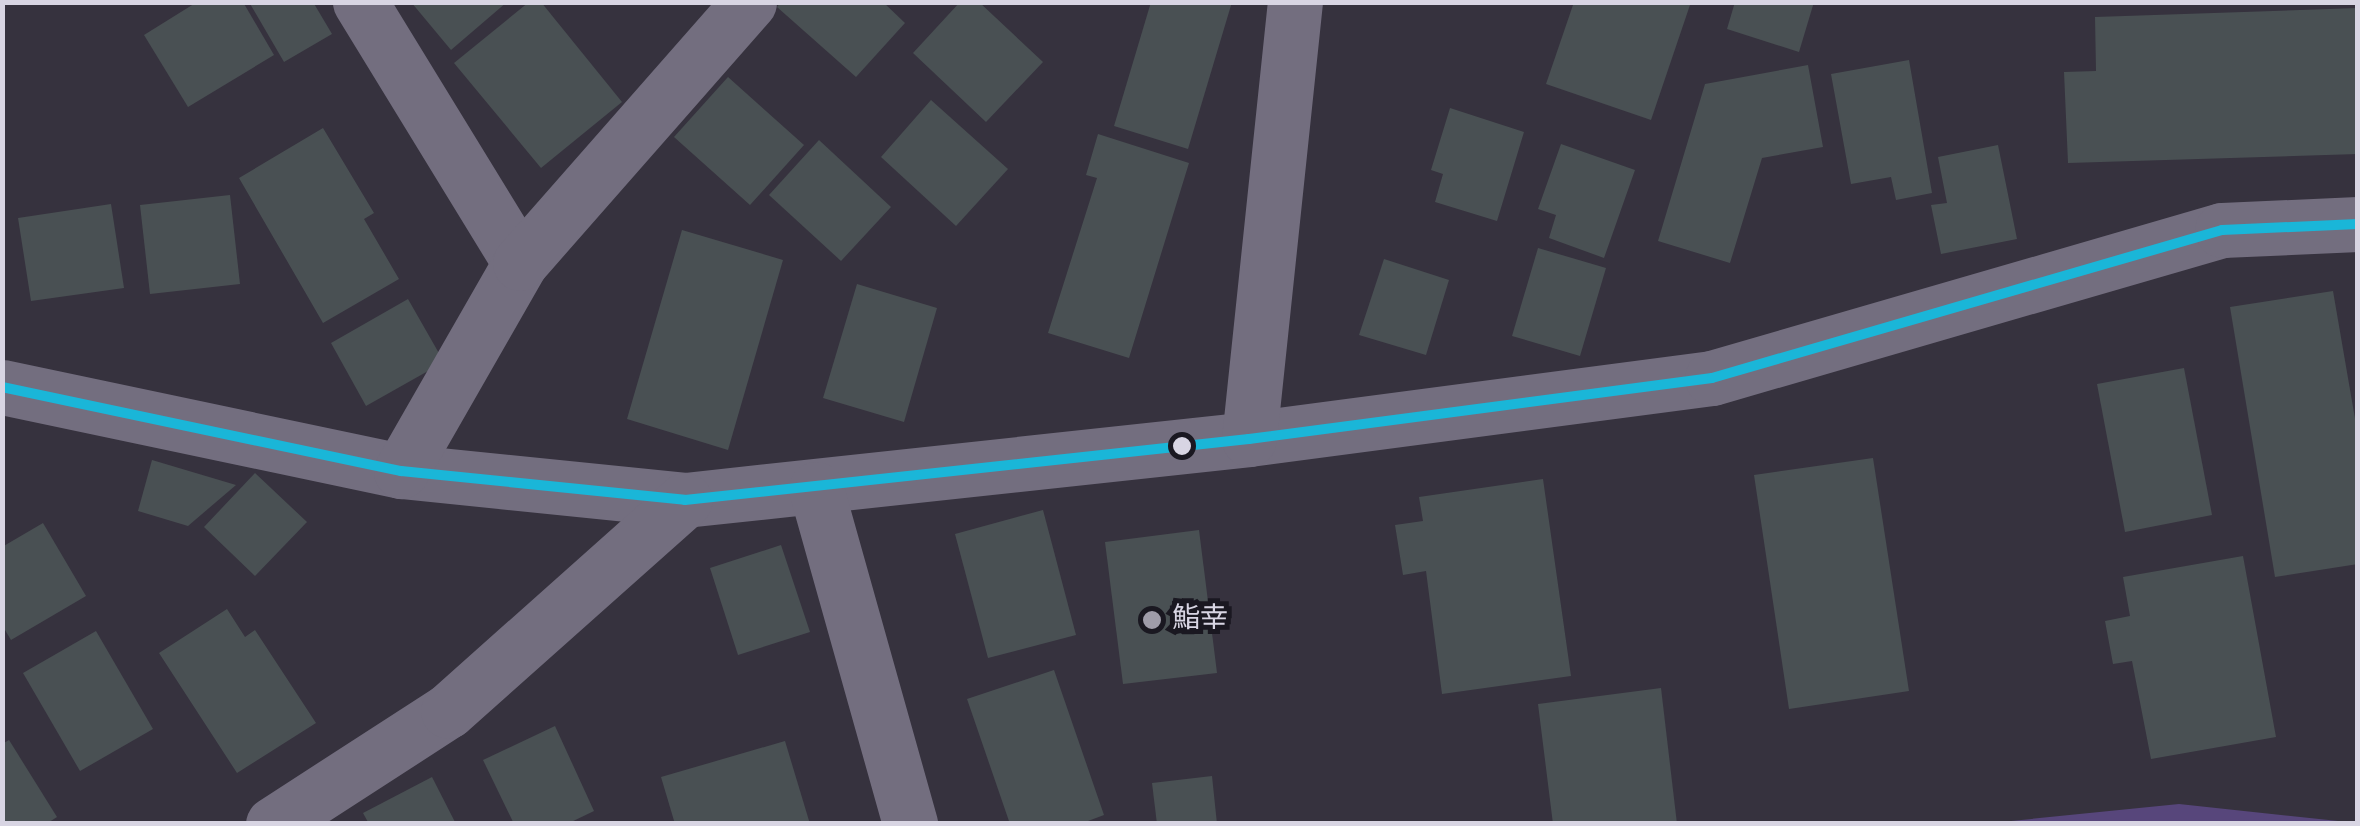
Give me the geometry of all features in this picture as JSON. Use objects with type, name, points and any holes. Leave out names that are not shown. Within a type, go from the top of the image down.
[{"type":"street","points":[[360,2],[520,263]]},
{"type":"street","points":[[401,471],[520,263],[749,2]]},
{"type":"street","points":[[1249,439],[1295,2]]},
{"type":"street","points":[[2,387],[401,471],[685,500],[816,489],[1249,439],[1712,378],[2222,230],[2358,224]]},
{"type":"street","points":[[816,489],[910,824]]},
{"type":"street","points":[[273,824],[448,712],[685,500]]},
{"type":"shaded area","points":[[2179,804],[2357,823],[1991,823]]},
{"type":"building","points":[[197,2],[243,2],[274,55],[188,107],[144,35]]},
{"type":"building","points":[[249,2],[313,2],[332,34],[284,62]]},
{"type":"building","points":[[411,2],[507,2],[451,50]]},
{"type":"building","points":[[529,2],[541,2],[622,102],[541,168],[454,63]]},
{"type":"building","points":[[781,2],[883,2],[905,23],[856,77],[777,7]]},
{"type":"building","points":[[960,2],[979,2],[1043,62],[986,122],[913,53]]},
{"type":"building","points":[[1151,2],[1232,2],[1188,149],[1114,126]]},
{"type":"building","points":[[1574,2],[1691,2],[1651,120],[1546,84]]},
{"type":"building","points":[[1735,2],[1814,2],[1799,52],[1727,29]]},
{"type":"building","points":[[2358,8],[2358,154],[2068,163],[2064,72],[2096,71],[2095,17]]},
{"type":"building","points":[[1909,60],[1932,193],[1896,200],[1891,177],[1851,184],[1831,74]]},
{"type":"building","points":[[1808,65],[1823,147],[1762,158],[1730,263],[1658,241],[1705,84]]},
{"type":"building","points":[[728,77],[804,145],[750,205],[674,137]]},
{"type":"building","points":[[931,100],[1008,169],[956,226],[881,157]]},
{"type":"building","points":[[1450,108],[1524,132],[1497,221],[1435,202],[1443,174],[1431,170]]},
{"type":"building","points":[[323,128],[374,213],[364,219],[399,279],[323,323],[239,178]]},
{"type":"building","points":[[1098,134],[1189,163],[1129,358],[1048,333],[1097,178],[1086,175]]},
{"type":"building","points":[[819,140],[891,207],[841,261],[769,195]]},
{"type":"building","points":[[1561,144],[1635,170],[1604,258],[1549,238],[1556,215],[1538,209]]},
{"type":"building","points":[[1998,145],[2017,239],[1941,254],[1931,205],[1947,203],[1938,157]]},
{"type":"building","points":[[230,195],[240,284],[150,294],[140,205]]},
{"type":"building","points":[[111,204],[124,288],[31,301],[18,218]]},
{"type":"building","points":[[682,230],[783,260],[728,450],[627,419]]},
{"type":"building","points":[[1538,248],[1606,268],[1580,356],[1512,336]]},
{"type":"building","points":[[1384,259],[1449,280],[1426,355],[1359,335]]},
{"type":"building","points":[[857,284],[937,308],[904,422],[823,398]]},
{"type":"building","points":[[2333,291],[2358,436],[2358,564],[2275,577],[2230,307]]},
{"type":"building","points":[[408,299],[444,362],[366,406],[331,343]]},
{"type":"building","points":[[2184,368],[2212,515],[2125,532],[2097,384]]},
{"type":"building","points":[[1873,458],[1909,691],[1789,709],[1754,475]]},
{"type":"building","points":[[152,460],[236,485],[188,526],[138,511]]},
{"type":"building","points":[[255,473],[307,522],[255,576],[204,527]]},
{"type":"building","points":[[1543,479],[1571,676],[1442,694],[1426,571],[1403,575],[1395,525],[1423,521],[1419,497]]},
{"type":"building","points":[[1043,510],[1076,635],[988,658],[955,534]]},
{"type":"building","points":[[43,523],[86,596],[11,640],[2,625],[2,547]]},
{"type":"building","points":[[1199,530],[1217,673],[1123,684],[1105,542]]},
{"type":"building","points":[[781,545],[810,632],[738,655],[710,568]]},
{"type":"building","points":[[2243,556],[2276,737],[2151,759],[2132,661],[2113,664],[2105,621],[2130,616],[2123,577]]},
{"type":"building","points":[[227,609],[245,637],[255,630],[316,723],[237,773],[159,653]]},
{"type":"building","points":[[96,631],[153,729],[80,771],[23,673]]},
{"type":"building","points":[[1054,670],[1104,815],[1080,824],[1010,824],[967,699]]},
{"type":"building","points":[[1661,688],[1677,824],[1553,824],[1538,704]]},
{"type":"building","points":[[555,726],[594,811],[567,824],[514,824],[483,760]]},
{"type":"building","points":[[9,740],[57,817],[46,824],[2,824],[2,744]]},
{"type":"building","points":[[785,741],[810,824],[675,824],[661,777]]},
{"type":"building","points":[[1212,776],[1217,824],[1157,824],[1152,783]]},
{"type":"building","points":[[432,777],[456,824],[369,824],[363,813]]},
{"type":"transit line","points":[[2,387],[401,471],[685,500],[1249,439],[1712,378],[2222,230],[2358,224]]},
{"type":"place","name":"鮨幸","points":[[1152,620]]}]
